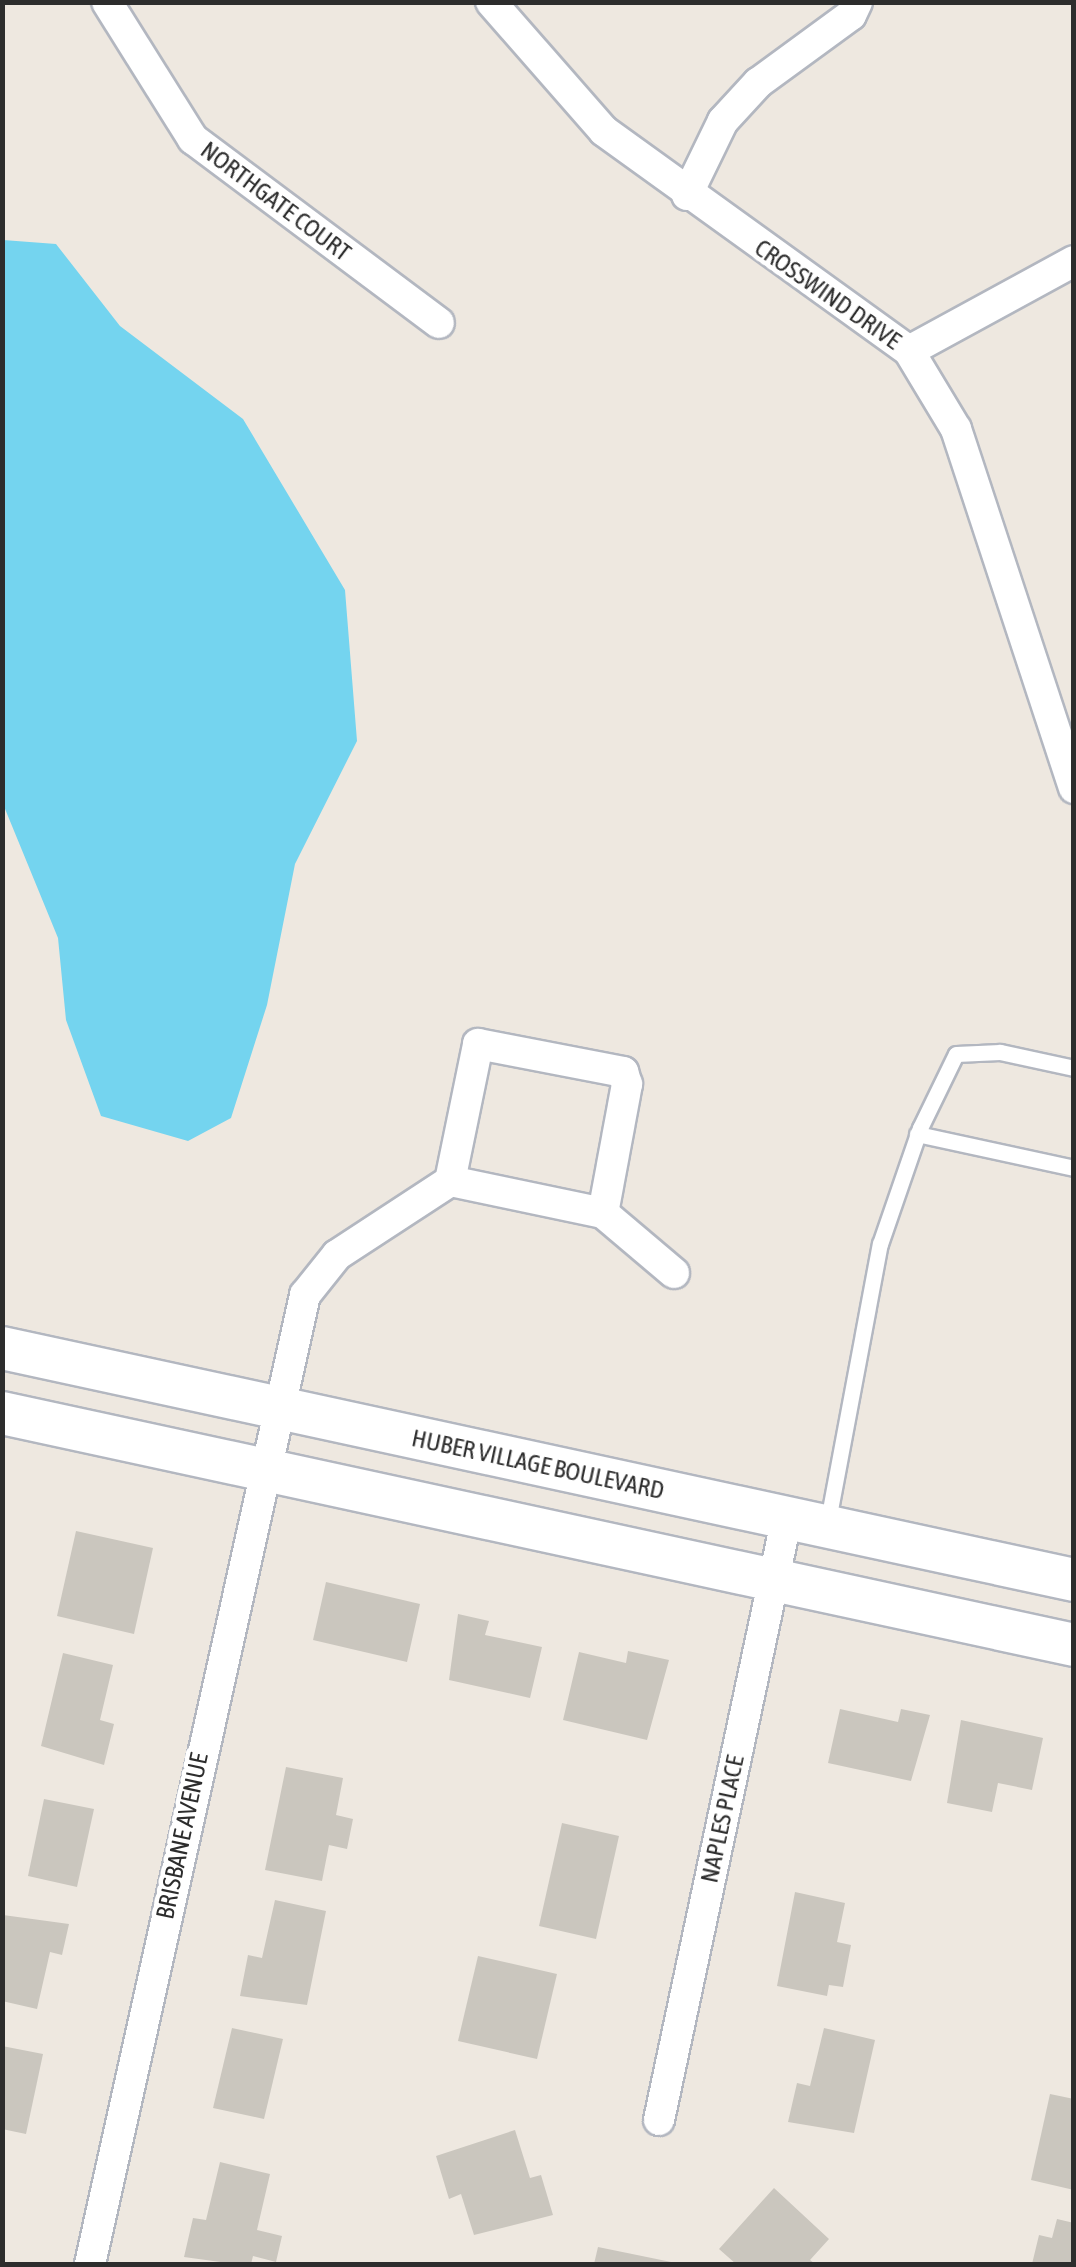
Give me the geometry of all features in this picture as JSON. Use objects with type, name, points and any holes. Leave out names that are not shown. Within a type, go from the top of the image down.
[{"type":"street","name":"NORTHGATE COURT","points":[[106,2],[193,138],[439,323]]},
{"type":"street","name":"CROSSWIND DRIVE","points":[[491,2],[604,131],[687,195],[910,350],[956,429],[1074,788]]},
{"type":"street","points":[[687,195],[723,122],[758,83],[851,15],[857,2]]},
{"type":"street","points":[[910,350],[1074,262]]},
{"type":"street","points":[[603,1212],[628,1084],[624,1072],[478,1044],[450,1181],[603,1212],[674,1273]]},
{"type":"street","name":"BRISBANE AVENUE","points":[[90,2264],[297,1313],[319,1275],[337,1255],[450,1181]]},
{"type":"street","name":"HUBER VILLAGE BOULEVARD","points":[[2,1348],[1074,1580]]},
{"type":"street","points":[[2,1413],[1074,1645]]},
{"type":"street","name":"NAPLES PLACE","points":[[659,2120],[773,1580],[807,1522]]},
{"type":"lane","points":[[807,1522],[880,1244],[917,1134],[956,1054],[1000,1052],[1074,1068]]},
{"type":"lane","points":[[917,1134],[1074,1168]]},
{"type":"water","points":[[3,240],[56,244],[120,326],[243,419],[345,590],[357,741],[295,864],[267,1005],[231,1118],[188,1141],[101,1116],[66,1020],[58,938],[3,804]]},
{"type":"building","points":[[76,1531],[153,1548],[134,1634],[57,1616]]},
{"type":"building","points":[[326,1582],[420,1604],[407,1662],[313,1640]]},
{"type":"building","points":[[458,1614],[489,1621],[485,1635],[542,1647],[530,1698],[449,1680]]},
{"type":"building","points":[[628,1651],[669,1660],[647,1740],[563,1720],[579,1652],[626,1663]]},
{"type":"building","points":[[63,1653],[113,1665],[100,1720],[114,1724],[104,1765],[41,1746]]},
{"type":"building","points":[[840,1709],[898,1722],[901,1709],[930,1715],[911,1781],[828,1763]]},
{"type":"building","points":[[961,1720],[1043,1738],[1032,1790],[998,1783],[992,1812],[947,1803]]},
{"type":"building","points":[[286,1767],[343,1778],[336,1815],[353,1819],[347,1849],[329,1845],[322,1881],[265,1870]]},
{"type":"building","points":[[44,1799],[94,1809],[77,1887],[28,1876]]},
{"type":"building","points":[[562,1823],[619,1836],[596,1939],[539,1926]]},
{"type":"building","points":[[795,1892],[845,1903],[837,1942],[851,1945],[843,1987],[829,1985],[827,1996],[777,1986]]},
{"type":"building","points":[[275,1900],[326,1911],[307,2005],[240,1996],[248,1955],[262,1958]]},
{"type":"building","points":[[3,1915],[69,1924],[62,1955],[50,1952],[37,2009],[2,2001]]},
{"type":"building","points":[[478,1956],[557,1974],[537,2059],[458,2041]]},
{"type":"building","points":[[232,2028],[283,2039],[264,2119],[213,2108]]},
{"type":"building","points":[[824,2028],[875,2040],[854,2133],[788,2122],[797,2083],[810,2086]]},
{"type":"building","points":[[2,2046],[43,2054],[26,2134],[2,2129]]},
{"type":"building","points":[[1050,2094],[1074,2099],[1074,2190],[1031,2180]]},
{"type":"building","points":[[515,2130],[530,2178],[541,2175],[553,2215],[474,2235],[461,2194],[449,2199],[436,2156]]},
{"type":"building","points":[[220,2162],[270,2174],[257,2230],[282,2236],[276,2262],[253,2256],[251,2264],[184,2257],[193,2218],[206,2220]]},
{"type":"building","points":[[774,2188],[829,2239],[810,2260],[815,2264],[736,2264],[719,2249]]},
{"type":"building","points":[[1057,2219],[1074,2223],[1074,2264],[1032,2264],[1039,2235],[1052,2238]]},
{"type":"building","points":[[598,2247],[676,2263],[676,2264],[594,2264]]}]
